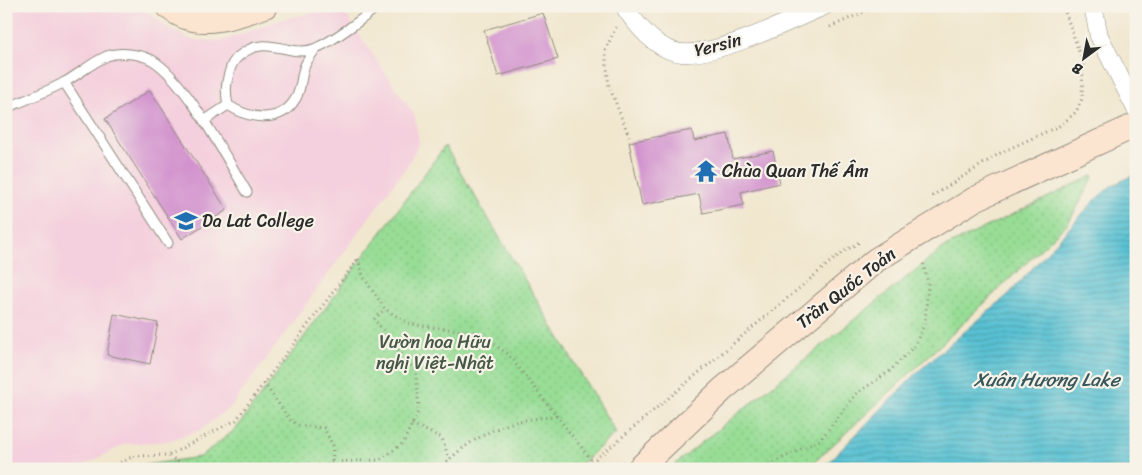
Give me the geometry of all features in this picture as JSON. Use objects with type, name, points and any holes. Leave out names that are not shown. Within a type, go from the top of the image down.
[{"type":"main road","points":[[168,6],[186,18],[205,20],[234,16],[266,6]]},
{"type":"main road","name":"Trần Quốc Toản","points":[[639,469],[722,390],[876,260],[975,199],[1136,124]]},
{"type":"street","name":"Yersin","points":[[624,6],[644,33],[664,47],[681,53],[697,52],[727,45],[824,6]]},
{"type":"street","points":[[1092,8],[1099,36],[1136,109]]},
{"type":"lane","points":[[316,48],[304,67],[295,99],[284,112],[266,118],[242,114],[228,105],[226,93],[227,78],[233,61],[254,46],[285,47],[297,52],[316,48],[377,6]]},
{"type":"lane","points":[[6,108],[64,82],[108,56],[130,53],[151,60],[166,72],[204,121],[247,192]]},
{"type":"lane","points":[[64,82],[168,243]]},
{"type":"lane","points":[[204,121],[228,105]]},
{"type":"path","points":[[1002,152],[1061,125],[1076,112],[1082,99],[1083,64],[1063,6]]},
{"type":"path","points":[[107,469],[134,456],[169,455],[236,420],[358,259],[364,278],[385,309],[410,324],[478,333],[508,354],[592,461]]},
{"type":"path","points":[[760,469],[820,440],[857,393],[890,372],[915,345],[925,322],[926,312],[928,284],[923,262]]},
{"type":"path","points":[[324,469],[331,462],[380,460],[403,443],[419,410],[416,372],[374,319],[385,309]]},
{"type":"path","points":[[264,383],[290,420],[298,425],[324,428],[333,446],[332,469]]},
{"type":"path","points":[[440,469],[449,459],[488,434],[514,422],[556,416]]},
{"type":"path","points":[[412,424],[442,438],[449,459]]},
{"type":"path","points":[[169,455],[190,469]]},
{"type":"shaded area","name":"Da Lat College","points":[[6,6],[144,6],[148,12],[170,29],[192,40],[222,41],[280,20],[340,6],[415,116],[419,143],[407,166],[231,407],[200,430],[168,441],[125,444],[77,469],[6,469]]},
{"type":"green space","name":"Vườn hoa Hữu nghị Việt-Nhật","points":[[445,146],[616,433],[575,469],[118,469],[200,457],[236,429]]},
{"type":"green space","points":[[1094,175],[1069,222],[807,469],[669,469],[943,248]]},
{"type":"water","name":"Xuân Hương Lake","points":[[1136,174],[1136,469],[822,469],[921,369],[1009,294],[1096,199],[1111,186]]},
{"type":"building","points":[[543,13],[558,59],[498,76],[484,30]]},
{"type":"building","points":[[150,90],[227,210],[182,239],[105,119]]},
{"type":"building","name":"Chùa Quan Thế Âm","points":[[692,130],[694,141],[728,134],[733,159],[773,151],[780,183],[741,192],[744,205],[703,213],[699,194],[642,205],[629,142]]},
{"type":"building","points":[[114,314],[158,323],[150,364],[107,355]]},
{"type":"place","name":"Chùa Quan Thế Âm","points":[[706,171]]},
{"type":"place","name":"Da Lat College","points":[[186,221]]}]
